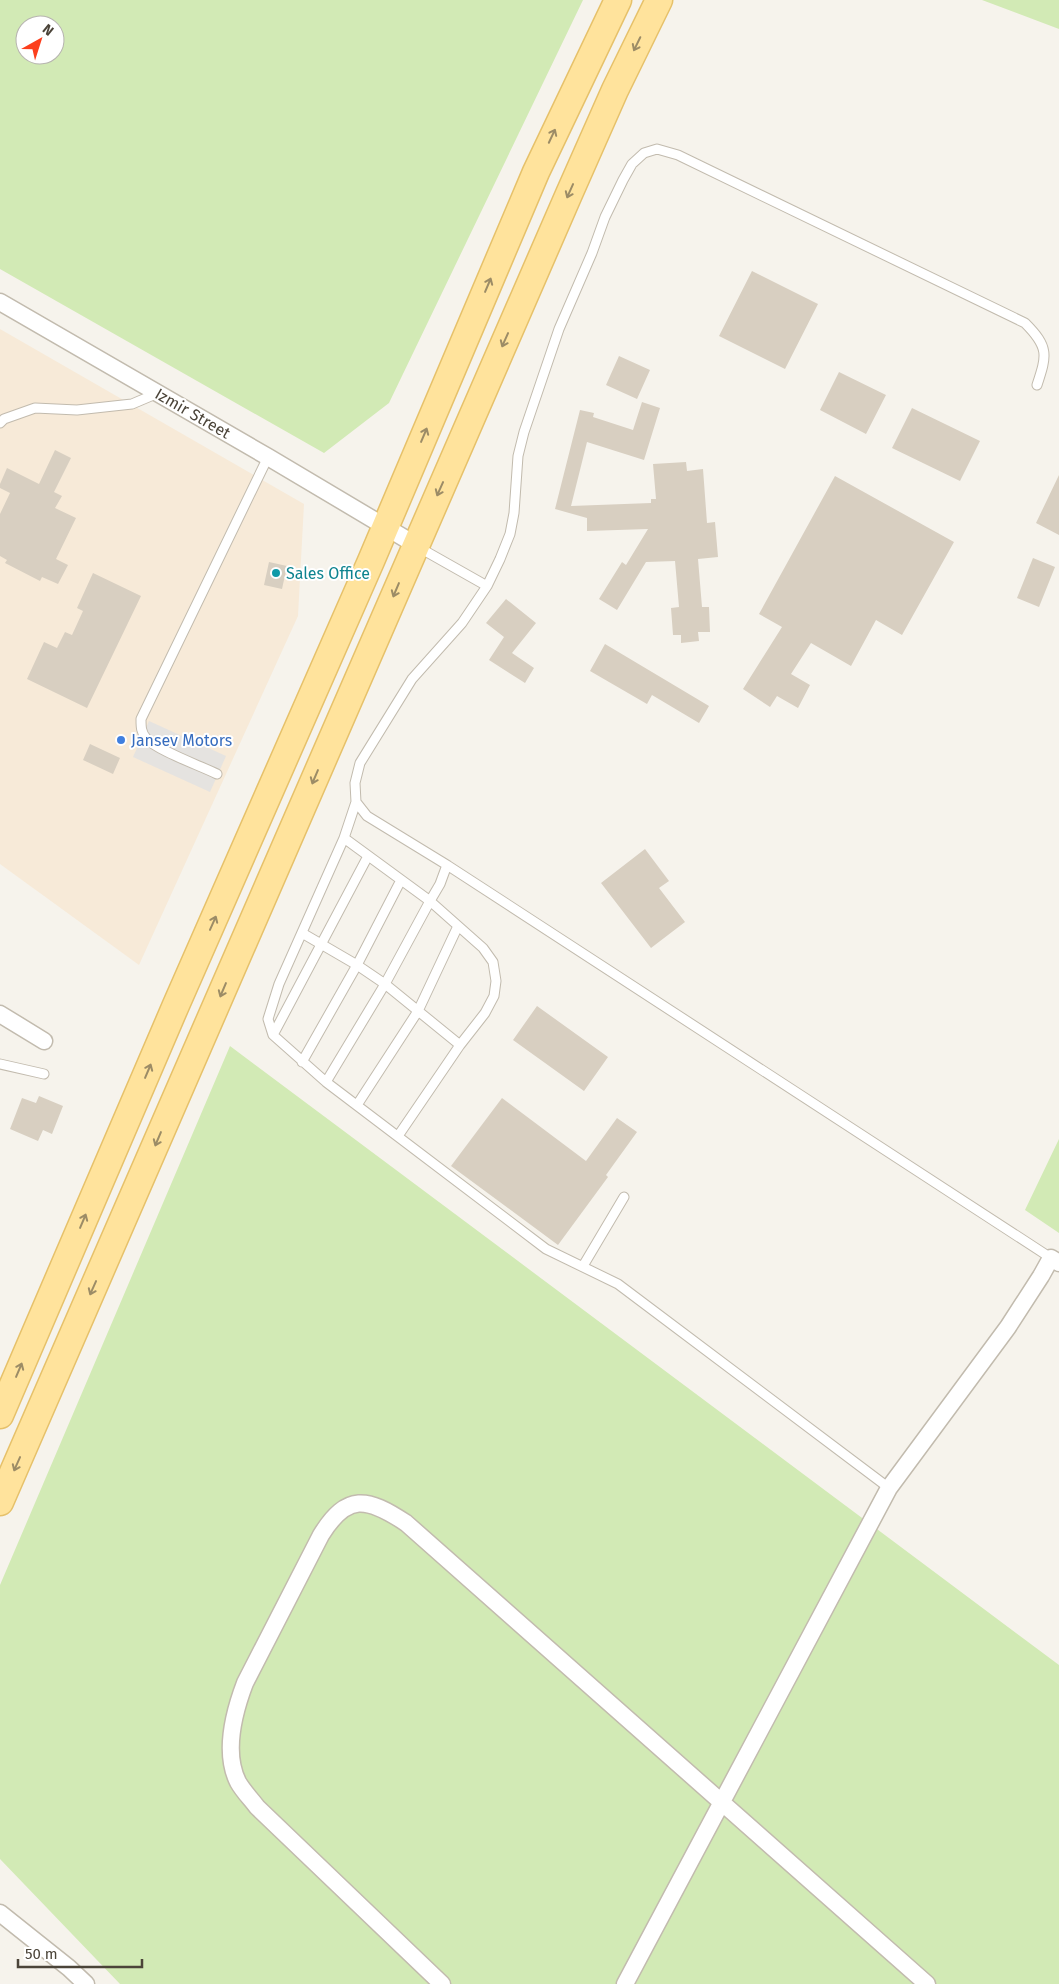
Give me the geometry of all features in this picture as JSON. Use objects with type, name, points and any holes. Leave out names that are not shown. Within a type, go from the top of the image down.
[{"type":"main road","points":[[0,1415],[176,1005],[385,528],[536,172],[618,0]]},
{"type":"main road","points":[[0,1502],[615,90],[659,0]]},
{"type":"street","name":"Izmir Street","points":[[0,302],[268,456],[416,546]]},
{"type":"street","points":[[0,1014],[44,1042]]},
{"type":"street","points":[[625,1984],[889,1488],[1008,1327],[1042,1276],[1055,1261]]},
{"type":"street","points":[[442,1984],[257,1807],[239,1783],[233,1769],[233,1724],[237,1703],[245,1683],[321,1535],[331,1519],[342,1508],[350,1504],[363,1503],[377,1506],[406,1523],[927,1984]]},
{"type":"street","points":[[0,1913],[86,1984]]},
{"type":"lane","points":[[889,1488],[618,1284],[546,1249],[326,1082],[273,1035],[268,1019],[279,984],[344,838],[356,802],[354,783],[360,763],[412,679],[462,623],[487,586],[510,534],[514,513],[518,456],[524,432],[559,329],[592,253],[605,217],[619,188],[632,164],[644,153],[657,150],[678,155],[1025,323],[1036,334],[1044,348],[1044,361],[1037,385]]},
{"type":"lane","points":[[0,423],[35,408],[77,410],[132,404],[158,393]]},
{"type":"lane","points":[[217,774],[156,746],[146,739],[141,730],[141,719],[268,456]]},
{"type":"lane","points":[[416,546],[487,586]]},
{"type":"lane","points":[[356,802],[367,816],[447,865],[1055,1261]]},
{"type":"lane","points":[[344,838],[430,901],[483,948],[493,962],[496,981],[494,996],[485,1013],[460,1045],[398,1136]]},
{"type":"lane","points":[[273,1035],[368,856]]},
{"type":"lane","points":[[326,1082],[385,984],[440,884],[447,865]]},
{"type":"lane","points":[[302,1062],[357,965],[401,880]]},
{"type":"lane","points":[[357,1105],[418,1011],[458,926]]},
{"type":"lane","points":[[302,933],[357,965],[385,984],[460,1045]]},
{"type":"lane","points":[[0,1064],[44,1074]]},
{"type":"lane","points":[[583,1266],[624,1196]]},
{"type":"shaded area","name":"Jansev Motors","points":[[0,329],[304,504],[298,616],[139,965],[0,864]]},
{"type":"shaded area","points":[[149,721],[226,756],[210,792],[133,757]]},
{"type":"green space","points":[[0,0],[583,0],[389,403],[324,453],[0,269]]},
{"type":"green space","points":[[982,0],[1059,0],[1059,29]]},
{"type":"green space","points":[[230,1046],[1059,1665],[1059,1984],[120,1984],[0,1859],[0,1585]]},
{"type":"green space","points":[[1059,1139],[1059,1233],[1025,1210]]},
{"type":"building","points":[[752,271],[818,304],[785,369],[719,336]]},
{"type":"building","points":[[619,356],[650,370],[637,399],[606,385]]},
{"type":"building","points":[[839,372],[886,395],[866,434],[820,410]]},
{"type":"building","points":[[642,402],[660,408],[644,460],[587,442],[571,506],[651,503],[651,499],[656,499],[653,464],[686,462],[687,471],[703,469],[707,523],[715,522],[718,557],[698,559],[702,607],[709,607],[710,632],[698,632],[699,641],[681,643],[681,635],[673,635],[671,608],[679,607],[675,561],[646,562],[617,610],[599,599],[622,562],[626,565],[648,529],[587,531],[587,518],[555,509],[580,410],[594,413],[593,417],[633,430]]},
{"type":"building","points":[[912,408],[980,441],[960,481],[892,448]]},
{"type":"building","points":[[55,450],[71,458],[54,492],[62,496],[55,508],[76,518],[56,559],[68,565],[58,584],[42,577],[40,581],[5,563],[7,560],[0,556],[0,514],[10,493],[0,488],[0,484],[7,468],[39,484]]},
{"type":"building","points":[[1059,475],[1059,535],[1036,523]]},
{"type":"building","points":[[835,476],[954,542],[902,635],[876,620],[851,666],[811,643],[791,674],[810,685],[798,708],[777,696],[770,707],[743,689],[782,627],[759,614]]},
{"type":"building","points":[[1033,558],[1055,567],[1039,607],[1017,598]]},
{"type":"building","name":"Sales Office","points":[[269,562],[287,566],[282,589],[264,585]]},
{"type":"building","points":[[93,573],[141,596],[87,708],[27,679],[44,642],[57,648],[65,632],[72,635],[83,611],[77,608]]},
{"type":"building","points":[[506,599],[536,623],[512,653],[534,668],[525,683],[489,660],[504,637],[486,623]]},
{"type":"building","points":[[605,644],[709,706],[699,723],[652,695],[647,704],[590,671]]},
{"type":"building","points":[[90,744],[120,758],[113,774],[83,760]]},
{"type":"building","points":[[645,849],[669,881],[659,888],[685,922],[651,948],[601,883]]},
{"type":"building","points":[[537,1006],[608,1057],[584,1091],[513,1040]]},
{"type":"building","points":[[39,1096],[63,1106],[52,1134],[43,1130],[38,1141],[10,1129],[22,1098],[36,1103]]},
{"type":"building","points":[[502,1098],[586,1161],[617,1118],[637,1132],[606,1175],[608,1177],[558,1245],[451,1166]]},
{"type":"place","name":"Sales Office","points":[[276,573]]},
{"type":"place","name":"Jansev Motors","points":[[121,740]]}]
